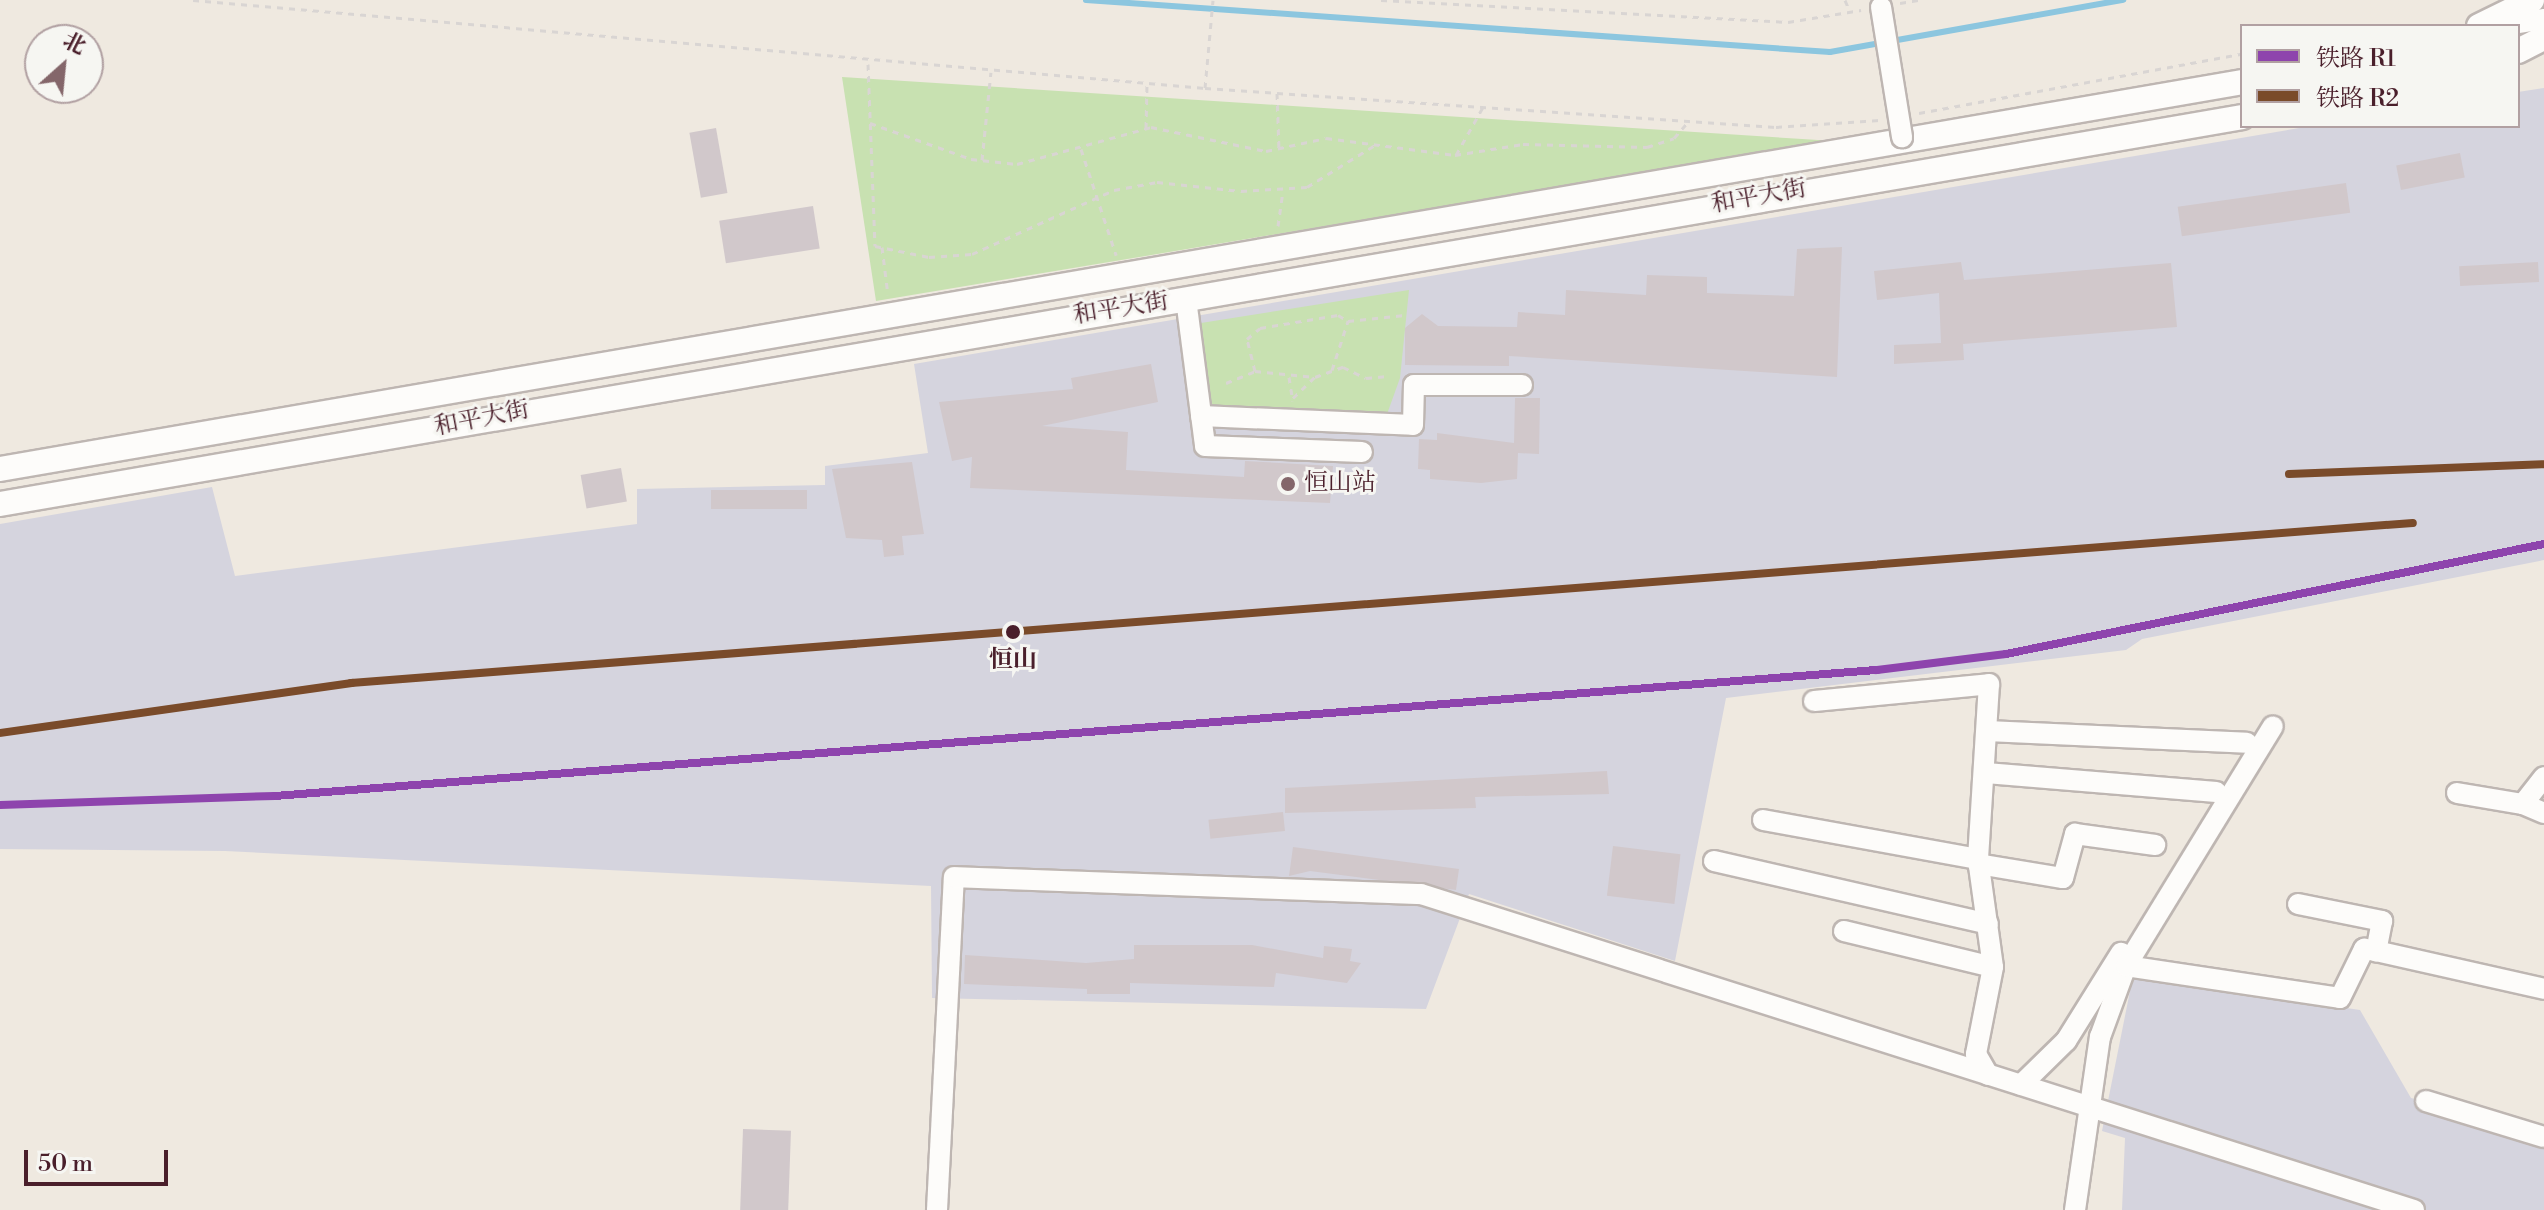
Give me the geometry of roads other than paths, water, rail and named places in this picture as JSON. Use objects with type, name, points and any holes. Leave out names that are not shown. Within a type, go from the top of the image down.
[{"type":"main road","points":[[2483,24],[2532,0]]},
{"type":"main road","points":[[2520,50],[2544,38]]},
{"type":"main road","name":"和平大街","points":[[0,469],[891,312],[1274,249],[1900,127],[2240,82]]},
{"type":"main road","name":"和平大街","points":[[0,504],[2240,117]]},
{"type":"street","points":[[1881,7],[1900,127]]},
{"type":"street","points":[[2513,24],[2544,19]]},
{"type":"street","points":[[1186,299],[1205,446],[1362,452]]},
{"type":"street","points":[[1201,416],[1413,425],[1414,385],[1522,385]]},
{"type":"street","points":[[1814,701],[1989,684],[1986,773],[1978,862],[1993,967],[1978,1019],[1976,1054],[1988,1075]]},
{"type":"street","points":[[2021,1085],[2066,1041],[2247,743],[2269,721],[2126,966],[2100,1037],[2095,1109],[2075,1210]]},
{"type":"street","points":[[1987,731],[2247,743]]},
{"type":"street","points":[[1986,773],[2216,792]]},
{"type":"street","points":[[2523,804],[2544,777]]},
{"type":"street","points":[[2457,793],[2523,804],[2544,813]]},
{"type":"street","points":[[1763,820],[2063,878],[2075,834],[2155,845]]},
{"type":"street","points":[[1714,861],[1988,924]]},
{"type":"street","points":[[937,1210],[954,877],[1421,894],[2414,1210]]},
{"type":"street","points":[[2298,904],[2382,921],[2376,951]]},
{"type":"street","points":[[1844,931],[1993,967]]},
{"type":"street","points":[[2126,966],[2340,998],[2364,949],[2544,989]]},
{"type":"street","points":[[2426,1101],[2544,1137]]},
{"type":"waterway","points":[[1086,0],[1830,52],[2123,0]]},
{"type":"rail line","name":"R2","points":[[2289,474],[2544,464]]},
{"type":"rail line","name":"R2","points":[[0,733],[351,683],[2413,523]]},
{"type":"rail line","name":"R1","points":[[0,805],[275,796],[1877,670],[2006,654],[2544,544]]},
{"type":"place","name":"恒山站","points":[[1288,484]]},
{"type":"place","name":"恒山","points":[[1013,632]]}]
